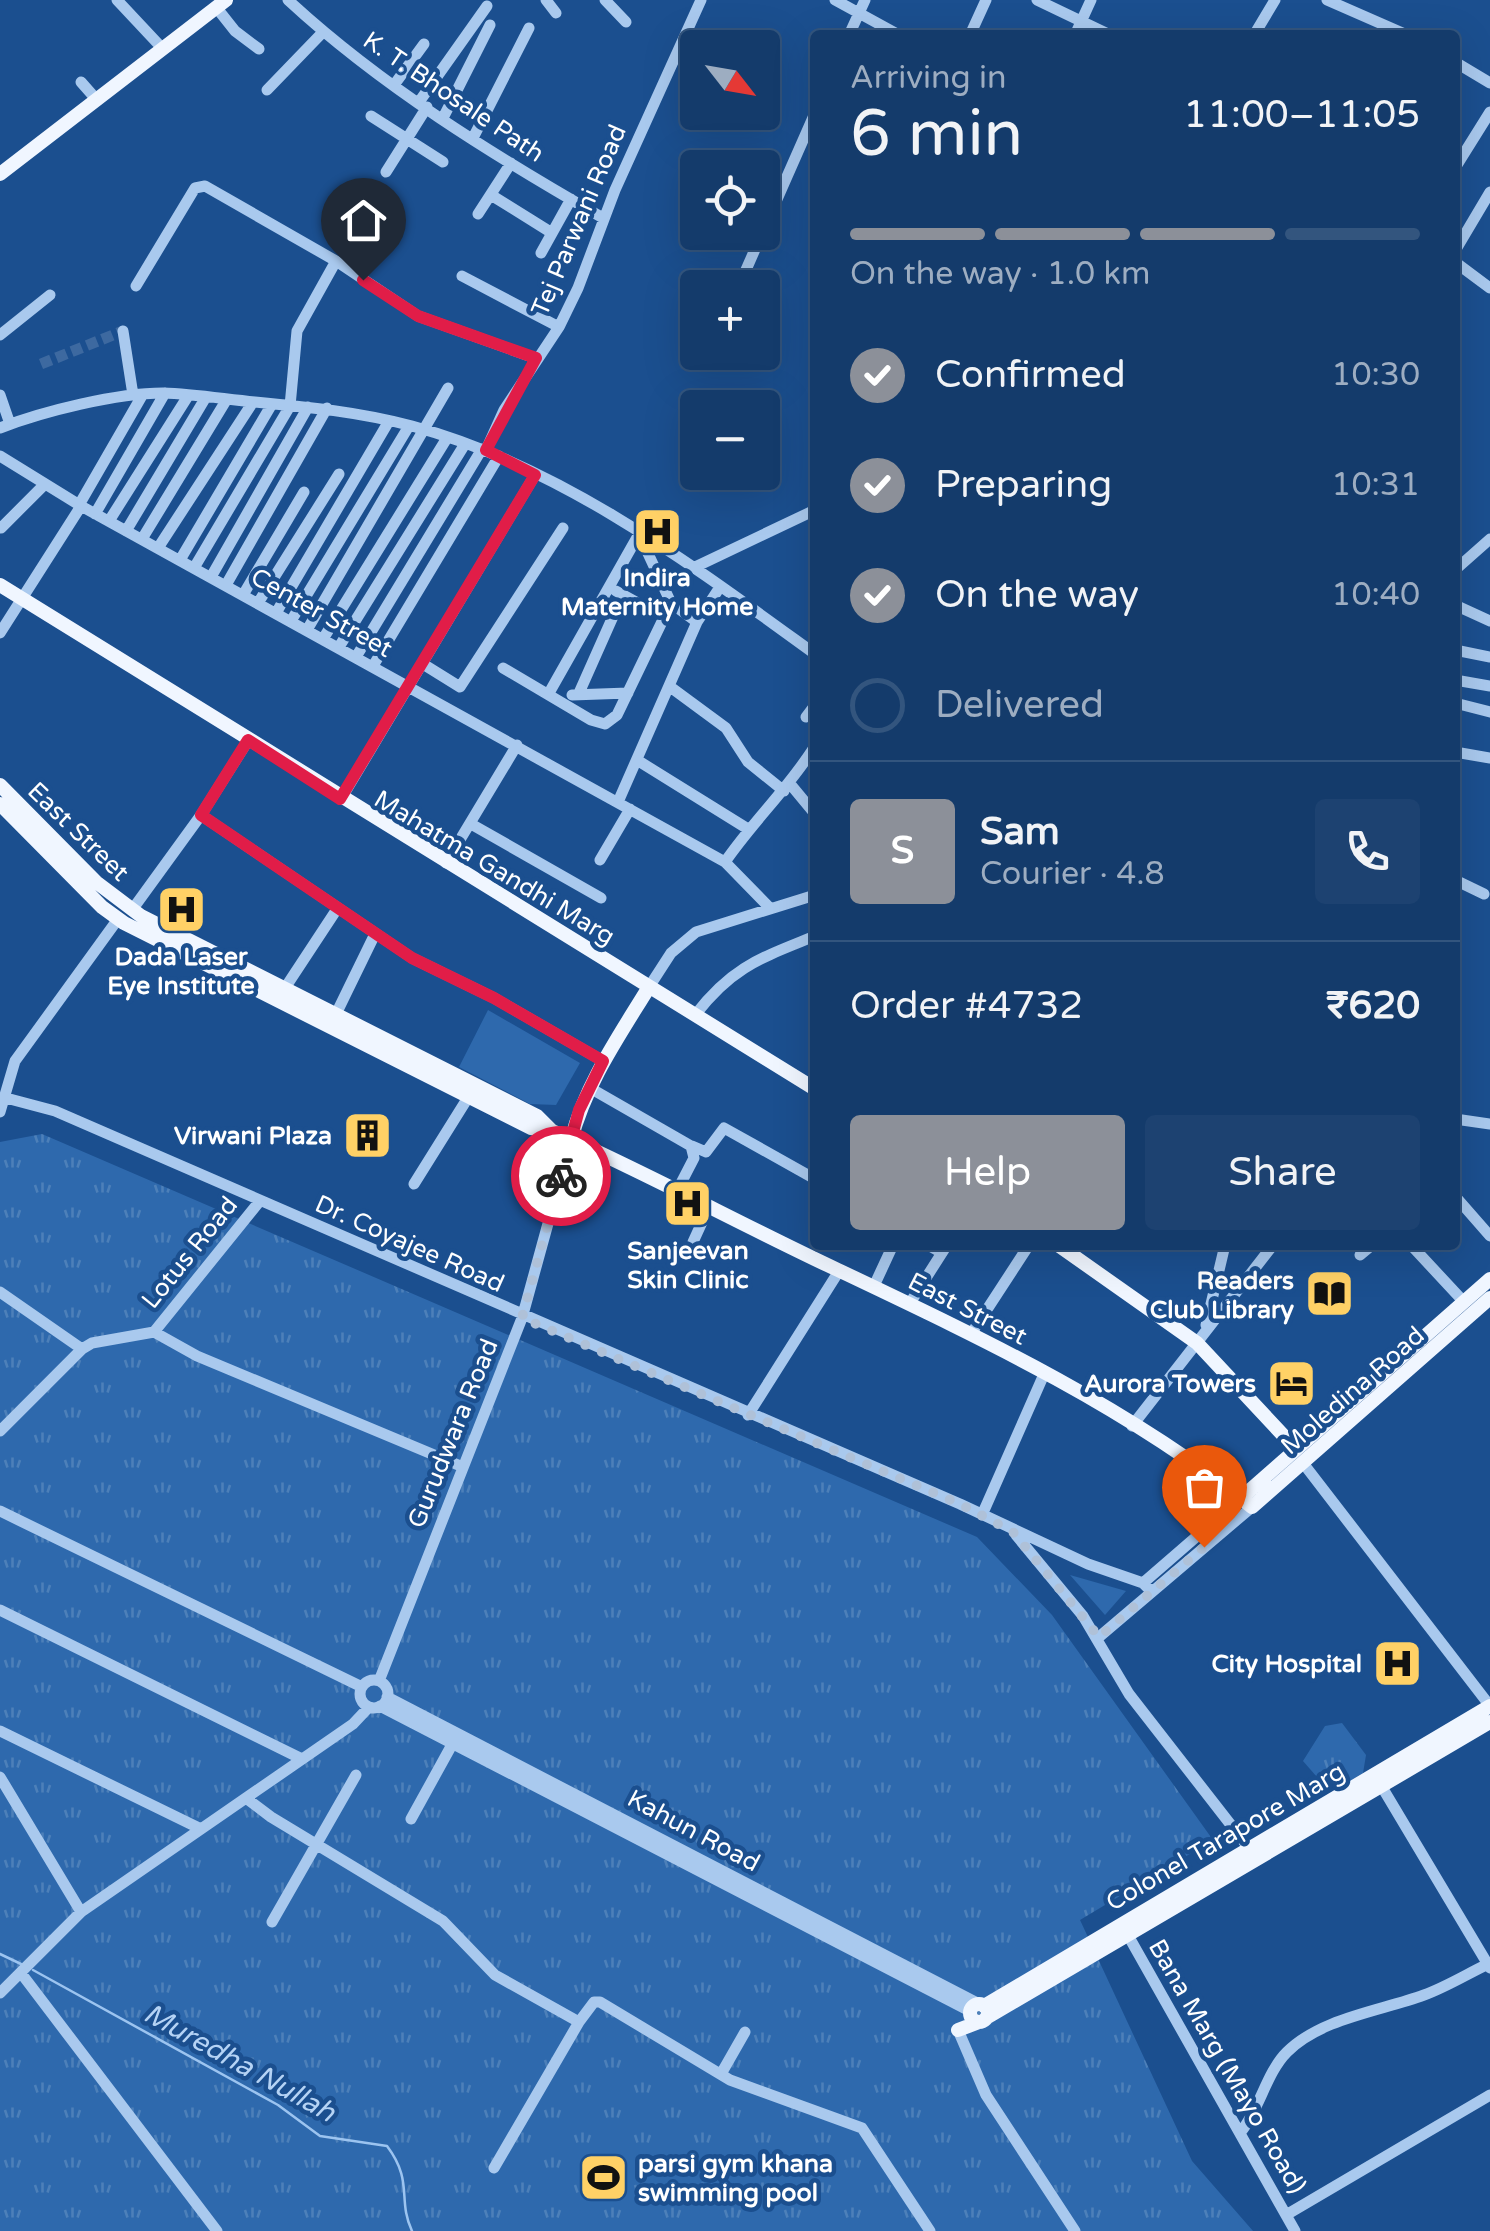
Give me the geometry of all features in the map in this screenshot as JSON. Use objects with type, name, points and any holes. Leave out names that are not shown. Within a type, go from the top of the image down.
[{"type":"main road","points":[[0,174],[221,4]]},
{"type":"main road","name":"Mahatma Gandhi Marg","points":[[0,585],[340,799],[810,1086]]},
{"type":"main road","name":"East Street","points":[[0,785],[96,882],[132,910],[538,1116],[552,1131]]},
{"type":"main road","name":"East Street","points":[[0,804],[118,919],[531,1128],[552,1131],[910,1302],[1045,1372],[1246,1502]]},
{"type":"main road","points":[[571,1140],[603,1061],[649,987]]},
{"type":"main road","points":[[1067,1250],[1202,1336],[1299,1456]]},
{"type":"main road","name":"Moledina Road","points":[[1299,1456],[1490,1280]]},
{"type":"main road","name":"Moledina Road","points":[[1246,1502],[1490,1298]]},
{"type":"main road","name":"Colonel Tarapore Marg","points":[[1378,1780],[1490,1706]]},
{"type":"main road","name":"Colonel Tarapore Marg","points":[[978,2012],[1378,1780],[1490,1722]]},
{"type":"main road","points":[[958,2030],[978,2012]]},
{"type":"street","points":[[117,0],[162,48]]},
{"type":"street","name":"K. T. Bhosale Path","points":[[288,0],[323,32],[443,118],[603,218]]},
{"type":"street","points":[[546,0],[556,14]]},
{"type":"street","points":[[605,0],[626,22]]},
{"type":"street","name":"Tej Parwani Road","points":[[356,656],[559,326],[701,0]]},
{"type":"street","points":[[835,0],[862,6],[893,30]]},
{"type":"street","points":[[972,30],[986,0]]},
{"type":"street","points":[[1037,0],[1101,30]]},
{"type":"street","points":[[1077,30],[1092,0]]},
{"type":"street","points":[[1257,30],[1275,0]]},
{"type":"street","points":[[1327,0],[1388,30]]},
{"type":"street","points":[[221,4],[235,32],[258,50]]},
{"type":"street","points":[[386,172],[423,104],[487,6]]},
{"type":"street","points":[[852,30],[862,6]]},
{"type":"street","points":[[443,118],[490,25]]},
{"type":"street","points":[[473,138],[528,28]]},
{"type":"street","points":[[267,90],[323,32]]},
{"type":"street","points":[[394,84],[424,44]]},
{"type":"street","points":[[1460,65],[1490,83]]},
{"type":"street","points":[[81,82],[96,99]]},
{"type":"street","points":[[1460,160],[1490,112]]},
{"type":"street","points":[[371,116],[443,162]]},
{"type":"street","points":[[746,270],[810,124]]},
{"type":"street","points":[[478,214],[511,162]]},
{"type":"street","points":[[136,286],[200,186],[336,262],[418,316],[536,358]]},
{"type":"street","points":[[1460,243],[1490,192]]},
{"type":"street","points":[[490,195],[552,233]]},
{"type":"street","points":[[541,253],[571,199]]},
{"type":"street","points":[[194,568],[290,406],[294,347],[302,318],[336,262]]},
{"type":"street","points":[[1460,266],[1490,288]]},
{"type":"street","points":[[462,276],[559,326]]},
{"type":"street","points":[[0,335],[50,295]]},
{"type":"street","points":[[0,634],[80,505],[138,394],[124,339]]},
{"type":"street","points":[[306,630],[427,431],[448,388]]},
{"type":"street","points":[[0,396],[5,426],[138,394],[164,394],[328,408],[427,431],[499,456],[639,534],[810,650]]},
{"type":"street","points":[[95,514],[164,394]]},
{"type":"street","points":[[109,521],[188,396]]},
{"type":"street","points":[[126,531],[206,398]]},
{"type":"street","points":[[142,539],[227,400]]},
{"type":"street","points":[[158,548],[253,402]]},
{"type":"street","points":[[180,560],[272,404]]},
{"type":"street","points":[[211,577],[308,406]]},
{"type":"street","points":[[226,585],[328,408]]},
{"type":"street","points":[[276,613],[389,421]]},
{"type":"street","points":[[291,621],[410,426]]},
{"type":"street","points":[[323,638],[447,438]]},
{"type":"street","points":[[339,648],[466,444]]},
{"type":"street","name":"Center Street","points":[[0,456],[95,514],[725,862],[770,907]]},
{"type":"street","points":[[373,666],[499,456]]},
{"type":"street","points":[[258,603],[339,474]]},
{"type":"street","points":[[340,799],[535,475]]},
{"type":"street","points":[[0,528],[45,484]]},
{"type":"street","points":[[243,595],[304,492]]},
{"type":"street","points":[[190,500],[208,510]]},
{"type":"street","points":[[694,568],[810,512]]},
{"type":"street","points":[[422,664],[460,686],[563,528]]},
{"type":"street","points":[[554,696],[639,534]]},
{"type":"street","points":[[639,534],[671,603],[698,622]]},
{"type":"street","points":[[1460,566],[1488,543]]},
{"type":"street","points":[[618,802],[698,622],[720,587]]},
{"type":"street","points":[[608,588],[647,608]]},
{"type":"street","points":[[579,694],[623,594]]},
{"type":"street","points":[[502,668],[591,720],[606,724],[617,715],[671,603]]},
{"type":"street","points":[[1460,607],[1490,621]]},
{"type":"street","points":[[1460,651],[1490,657]]},
{"type":"street","points":[[1460,681],[1490,686]]},
{"type":"street","points":[[670,686],[726,728],[748,762],[788,788],[810,809]]},
{"type":"street","points":[[554,696],[628,693]]},
{"type":"street","points":[[1460,705],[1490,712]]},
{"type":"street","points":[[806,717],[810,711]]},
{"type":"street","points":[[132,910],[201,815],[248,740]]},
{"type":"street","points":[[446,863],[518,745]]},
{"type":"street","points":[[1460,753],[1490,758]]},
{"type":"street","points":[[725,862],[748,829],[788,788],[810,754]]},
{"type":"street","points":[[638,760],[748,829]]},
{"type":"street","points":[[600,860],[630,809]]},
{"type":"street","points":[[201,815],[375,934],[603,1061]]},
{"type":"street","points":[[471,824],[601,898]]},
{"type":"street","points":[[1460,882],[1484,894]]},
{"type":"street","points":[[649,987],[671,953],[696,932],[810,896]]},
{"type":"street","points":[[285,988],[337,909]]},
{"type":"street","points":[[0,1112],[15,1061],[118,919]]},
{"type":"street","points":[[336,1014],[375,934]]},
{"type":"street","points":[[695,1015],[738,968],[772,950],[810,938]]},
{"type":"street","points":[[590,1088],[706,1152],[724,1128],[810,1176]]},
{"type":"street","name":"Dr. Coyajee Road","points":[[4,1090],[982,1515],[1067,1556],[1147,1587]]},
{"type":"street","points":[[414,1184],[469,1096]]},
{"type":"street","points":[[1460,1120],[1490,1124]]},
{"type":"street","name":"Gurudwara Road","points":[[378,1681],[522,1318],[571,1140]]},
{"type":"street","points":[[678,1189],[694,1158],[690,1144]]},
{"type":"street","name":"Lotus Road","points":[[154,1332],[259,1202]]},
{"type":"street","points":[[1460,1202],[1490,1236]]},
{"type":"street","points":[[693,1242],[709,1206]]},
{"type":"street","points":[[874,1286],[891,1250]]},
{"type":"street","points":[[910,1302],[944,1250]]},
{"type":"street","points":[[971,1334],[1026,1250]]},
{"type":"street","points":[[1202,1336],[1223,1250]]},
{"type":"street","points":[[1132,1426],[1269,1250]]},
{"type":"street","points":[[1360,1255],[1366,1250]]},
{"type":"street","points":[[1415,1250],[1464,1302]]},
{"type":"street","points":[[748,1415],[839,1271]]},
{"type":"street","points":[[0,1292],[82,1349]]},
{"type":"street","points":[[0,1431],[92,1342],[154,1332],[197,1356],[463,1467]]},
{"type":"street","points":[[982,1515],[1045,1372]]},
{"type":"street","points":[[1299,1456],[1490,1706]]},
{"type":"street","points":[[1106,1649],[1121,1620],[1147,1587],[1246,1502]]},
{"type":"street","points":[[0,1511],[362,1687],[378,1681],[379,1703]]},
{"type":"street","points":[[1013,1532],[1099,1637],[1129,1694],[1253,1853]]},
{"type":"street","points":[[1050,1577],[1052,1569],[1067,1556]]},
{"type":"street","points":[[0,1610],[302,1759]]},
{"type":"street","points":[[1099,1637],[1121,1620]]},
{"type":"street","points":[[362,1687],[361,1699],[379,1703]]},
{"type":"street","points":[[0,1994],[82,1912],[379,1703]]},
{"type":"street","name":"Kahun Road","points":[[379,1703],[978,2012]]},
{"type":"street","name":"Kahun Road","points":[[379,1703],[978,2012]]},
{"type":"street","points":[[0,1730],[201,1829]]},
{"type":"street","points":[[411,1819],[454,1741]]},
{"type":"street","points":[[272,1922],[356,1775]]},
{"type":"street","points":[[0,1777],[82,1912]]},
{"type":"street","points":[[1240,2133],[1259,2107],[1276,2067],[1299,2043],[1338,2024],[1428,1994],[1489,1966],[1378,1780]]},
{"type":"street","points":[[246,1798],[443,1921],[495,1975],[580,2022]]},
{"type":"street","name":"Bana Marg (Mayo Road)","points":[[1124,1928],[1296,2231]]},
{"type":"street","points":[[23,1971],[217,2231]]},
{"type":"street","points":[[494,2168],[580,2022],[594,2002],[600,2002],[722,2074],[766,2095],[862,2128],[930,2231]]},
{"type":"street","points":[[958,2030],[986,2095],[1075,2231]]},
{"type":"street","points":[[722,2074],[745,2032]]},
{"type":"street","points":[[1286,2214],[1490,2095]]},
{"type":"green space","points":[[488,1010],[580,1063],[556,1105],[530,1104],[459,1067]]},
{"type":"green space","points":[[42,1134],[977,1537],[1052,1615],[1213,1840],[1080,1920],[1192,2161],[1253,2231],[0,2231],[0,1142]]},
{"type":"green space","points":[[1070,1575],[1126,1591],[1105,1615]]},
{"type":"green space","points":[[1342,1723],[1366,1755],[1363,1773],[1340,1787],[1317,1777],[1303,1761],[1325,1726]]},
{"type":"shaded area","name":"parsi gym khana swimming pool","points":[[603,2160],[618,2173],[602,2193],[587,2181]]},
{"type":"waterway","name":"Muredha Nullah","points":[[0,1954],[21,1964]]},
{"type":"waterway","name":"Muredha Nullah","points":[[33,1970],[278,2105],[320,2136],[387,2146],[403,2180],[412,2231]]},
{"type":"tunnel","points":[[41,364],[123,331]]},
{"type":"way so far","points":[[561,1176],[522,1318],[960,1504],[1013,1532],[1099,1637],[1204,1547]]},
{"type":"place","name":"Indira Maternity Home","points":[[657,531]]},
{"type":"place","name":"Dada Laser Eye Institute","points":[[181,910]]},
{"type":"place","name":"Virwani Plaza","points":[[367,1135]]},
{"type":"place","name":"Sanjeevan Skin Clinic","points":[[688,1204]]},
{"type":"place","name":"Readers Club Library","points":[[1329,1294]]},
{"type":"place","name":"Aurora Towers","points":[[1291,1383]]},
{"type":"place","name":"City Hospital","points":[[1397,1663]]},
{"type":"place","name":"parsi gym khana swimming pool","points":[[603,2177]]},
{"type":"route","points":[[363,280],[418,316],[536,358],[504,410],[486,450],[535,475],[340,799],[248,740],[201,815],[412,958],[494,998],[603,1061],[579,1110],[561,1176]]}]
